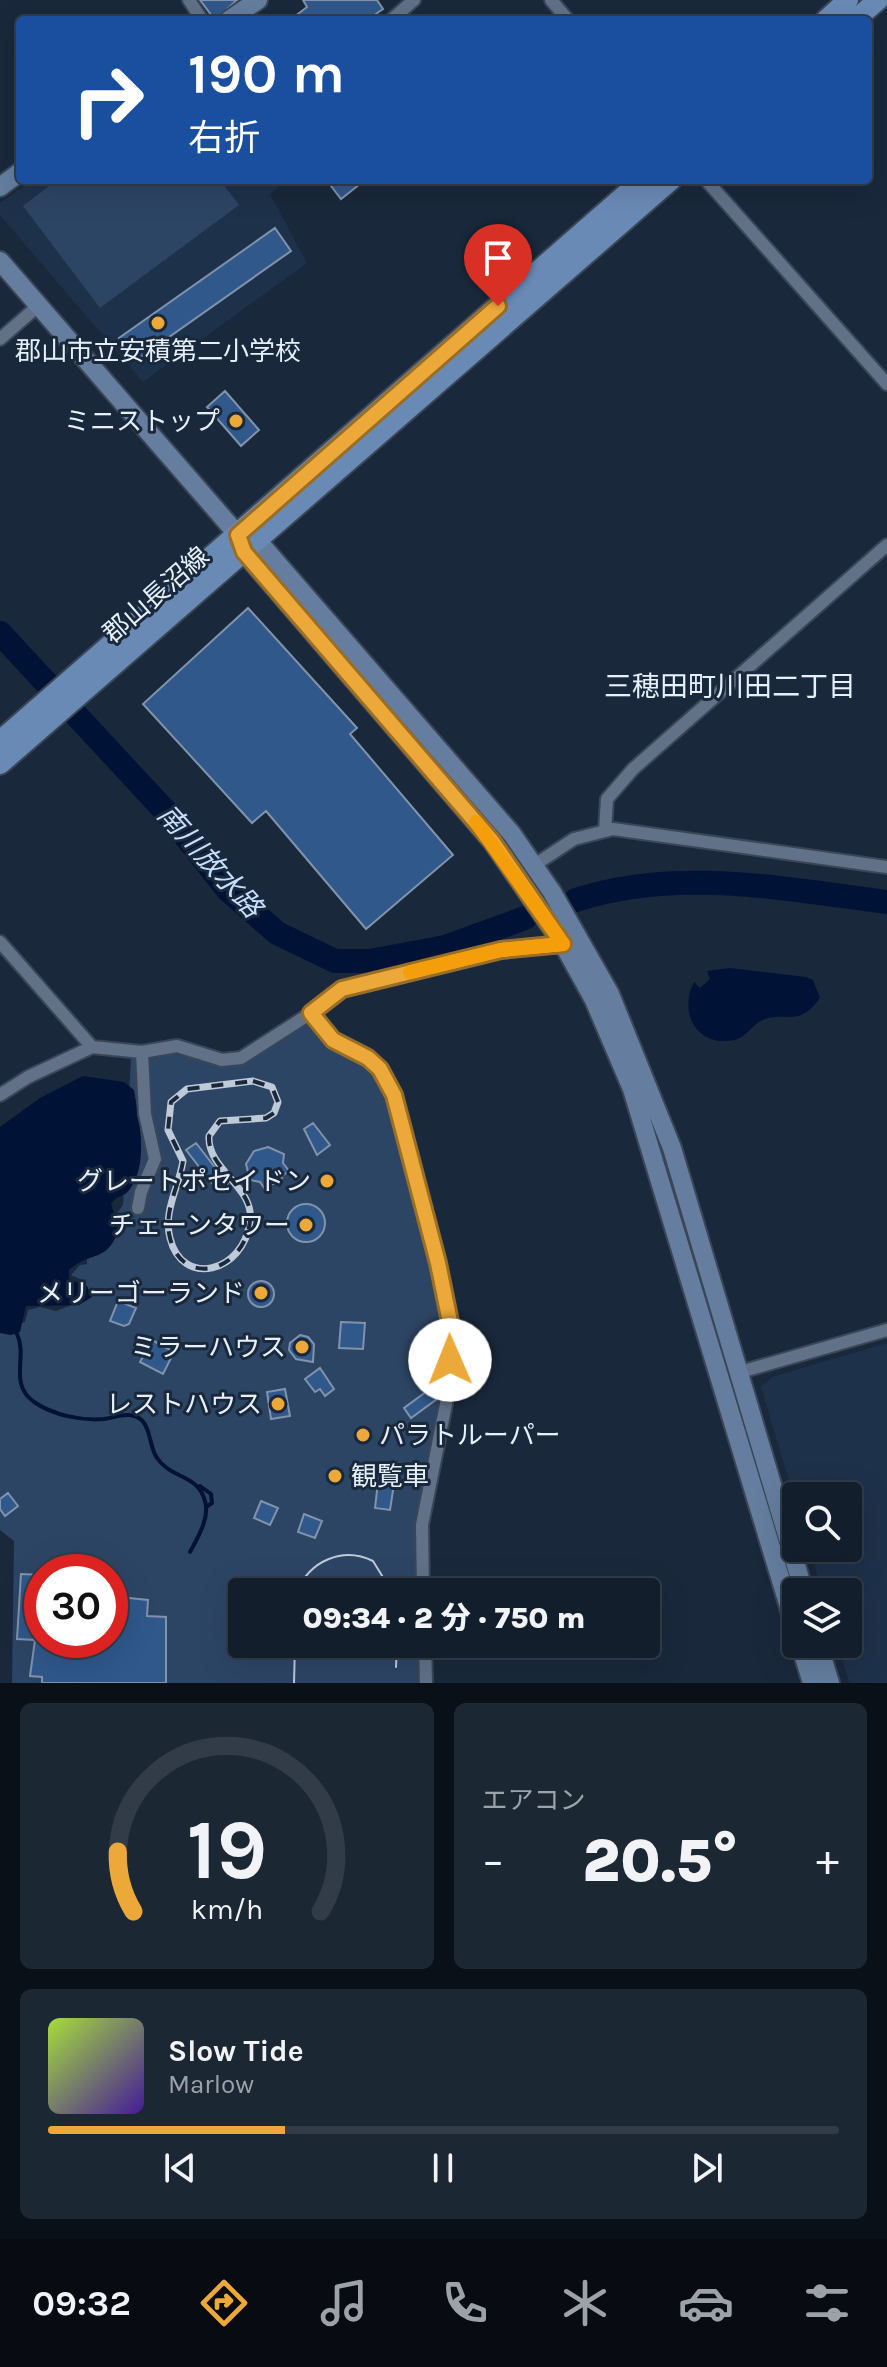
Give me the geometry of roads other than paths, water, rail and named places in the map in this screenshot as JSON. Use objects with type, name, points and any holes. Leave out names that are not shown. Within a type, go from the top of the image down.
[{"type":"main road","points":[[830,16],[848,0]]},
{"type":"main road","points":[[860,16],[878,0]]},
{"type":"main road","name":"郡山長沼線","points":[[246,542],[638,184]]},
{"type":"main road","name":"郡山長沼線","points":[[0,764],[47,713],[666,184]]},
{"type":"main road","name":"郡山長沼線","points":[[0,741],[47,713]]},
{"type":"street","points":[[235,16],[258,0]]},
{"type":"street","points":[[396,16],[414,0]]},
{"type":"street","points":[[551,0],[565,16]]},
{"type":"street","points":[[710,184],[887,384]]},
{"type":"street","points":[[0,261],[246,542],[464,776],[512,834],[552,892],[562,932],[632,1089],[782,1584]]},
{"type":"street","points":[[0,339],[38,306]]},
{"type":"street","points":[[246,542],[473,818],[532,898],[610,994],[672,1148],[800,1578]]},
{"type":"street","points":[[605,831],[607,799],[633,769],[887,545]]},
{"type":"street","points":[[533,866],[574,839],[605,831],[887,867]]},
{"type":"street","points":[[0,1095],[28,1077],[92,1047],[142,1052],[177,1046],[222,1060],[241,1058],[342,989],[562,932]]},
{"type":"street","points":[[0,942],[92,1047]]},
{"type":"street","points":[[311,1013],[333,1040],[368,1058],[380,1069],[394,1095],[426,1208],[445,1297],[450,1360],[422,1525],[423,1578]]},
{"type":"street","points":[[138,1208],[141,1192],[155,1159],[145,1114],[142,1052]]},
{"type":"street","points":[[740,1372],[887,1330]]},
{"type":"street","points":[[425,1658],[426,1683]]},
{"type":"street","points":[[804,1658],[812,1683]]},
{"type":"street","points":[[822,1658],[830,1683]]},
{"type":"waterway","name":"南川放水路","points":[[0,633],[167,813],[228,890],[277,933],[335,961],[370,961],[445,947],[525,918]]},
{"type":"waterway","name":"南川放水路","points":[[576,900],[614,890],[692,883],[770,887],[887,902]]},
{"type":"waterway","points":[[17,1334],[22,1387],[34,1402],[58,1414],[77,1418],[137,1417],[146,1426],[154,1452],[163,1465],[202,1492],[206,1514],[190,1552]]},
{"type":"waterway","points":[[200,1486],[211,1494],[212,1503],[206,1507]]},
{"type":"tram line","points":[[305,1578],[328,1559],[350,1555],[373,1561],[383,1578]]},
{"type":"tram line","points":[[294,1683],[295,1658]]},
{"type":"tram line","points":[[396,1658],[396,1667]]},
{"type":"railway","points":[[253,1081],[272,1087],[278,1102],[274,1113],[266,1118],[220,1121],[209,1136],[215,1159],[239,1188],[250,1209],[245,1239],[237,1253],[225,1262],[212,1268],[199,1268],[187,1264],[177,1254],[168,1228],[183,1161],[168,1130],[171,1102],[187,1089],[253,1081]]},
{"type":"place","name":"郡山市立安積第二小学校","points":[[158,323]]},
{"type":"place","name":"ミニストップ","points":[[236,421]]},
{"type":"place","name":"グレートポセイドン","points":[[327,1181]]},
{"type":"place","name":"チェーンタワー","points":[[306,1225]]},
{"type":"place","name":"メリーゴーランド","points":[[261,1293]]},
{"type":"place","name":"ミラーハウス","points":[[302,1347]]},
{"type":"place","name":"レストハウス","points":[[278,1404]]},
{"type":"place","name":"パラトルーパー","points":[[363,1435]]},
{"type":"place","name":"観覧車","points":[[335,1476]]},
{"type":"district","name":"三穂田町川田二丁目","points":[[730,686]]}]
